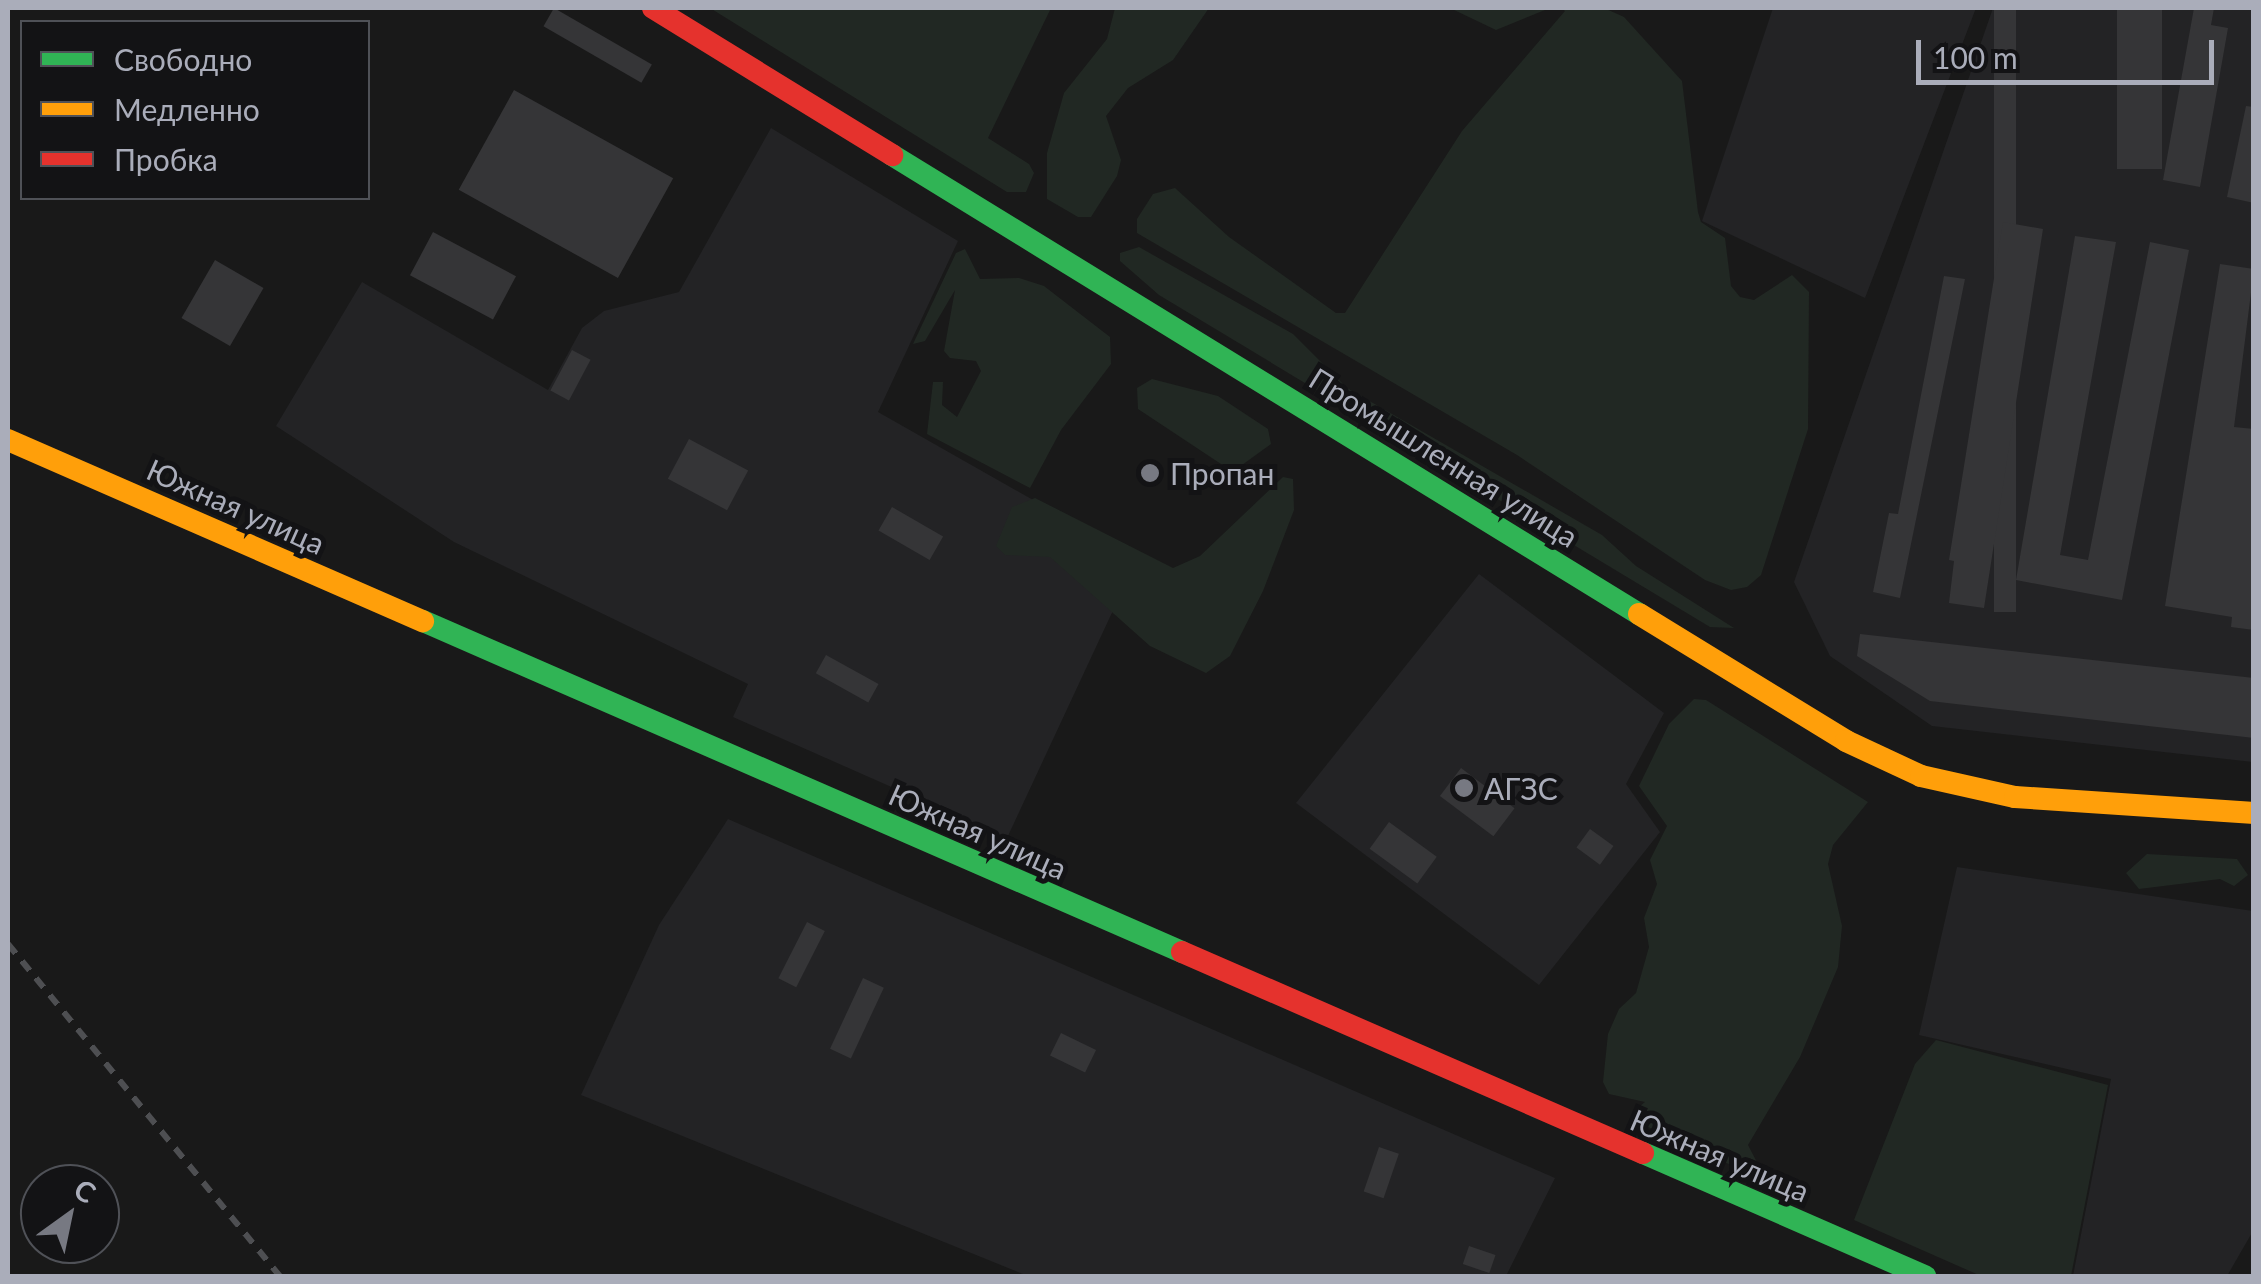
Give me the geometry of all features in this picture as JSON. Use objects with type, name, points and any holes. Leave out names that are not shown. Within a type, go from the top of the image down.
[{"type":"street","name":"Промышленная улица","points":[[653,8],[1846,741],[1960,787],[2254,814]]},
{"type":"street","name":"Южная улица","points":[[8,440],[1924,1276]]},
{"type":"shaded area","points":[[710,8],[1051,8],[988,138],[1029,164],[1034,173],[1026,192],[1007,192]]},
{"type":"shaded area","points":[[1115,8],[1209,8],[1173,60],[1128,88],[1106,116],[1121,160],[1117,176],[1091,217],[1078,217],[1047,199],[1047,153],[1064,93],[1107,39]]},
{"type":"shaded area","points":[[1450,8],[1550,8],[1496,30]]},
{"type":"shaded area","points":[[1561,8],[1604,8],[1624,17],[1682,81],[1698,212],[1701,222],[1725,238],[1731,286],[1740,297],[1754,300],[1792,275],[1809,292],[1808,429],[1761,575],[1747,587],[1731,590],[1705,580],[1517,455],[1137,233],[1137,219],[1153,194],[1175,188],[1229,237],[1336,313],[1345,313],[1462,131],[1565,11]]},
{"type":"shaded area","points":[[1773,8],[1976,8],[1865,298],[1702,221]]},
{"type":"shaded area","points":[[1993,8],[2253,8],[2253,762],[1932,726],[1830,656],[1794,582]]},
{"type":"shaded area","points":[[771,128],[958,241],[878,412],[1137,559],[1007,838],[733,717],[748,684],[454,542],[276,426],[362,282],[548,390],[582,328],[604,311],[679,292]]},
{"type":"shaded area","points":[[1139,247],[1293,334],[1347,388],[1602,535],[1636,566],[1734,628],[1710,627],[1159,295],[1120,261],[1120,253]]},
{"type":"shaded area","points":[[965,249],[980,279],[1019,278],[1044,286],[1110,337],[1111,364],[1061,430],[1030,488],[927,434],[933,382],[943,382],[942,405],[957,417],[981,371],[976,361],[950,358],[944,351],[955,290],[925,341],[913,344],[956,253]]},
{"type":"shaded area","points":[[1152,379],[1218,396],[1268,429],[1271,444],[1242,465],[1221,464],[1138,409],[1137,388]]},
{"type":"shaded area","points":[[1283,477],[1293,479],[1294,510],[1263,591],[1230,656],[1206,673],[1150,646],[1050,557],[1005,555],[996,546],[1012,507],[1035,498],[1173,568],[1200,556]]},
{"type":"shaded area","points":[[1479,574],[1664,713],[1626,784],[1660,832],[1539,985],[1296,803]]},
{"type":"shaded area","points":[[1694,699],[1706,700],[1868,802],[1833,845],[1828,864],[1842,926],[1838,967],[1800,1057],[1748,1145],[1762,1172],[1755,1176],[1635,1121],[1633,1112],[1645,1102],[1609,1094],[1603,1082],[1608,1034],[1619,1009],[1636,993],[1649,947],[1644,918],[1657,884],[1650,860],[1667,826],[1639,786],[1669,724]]},
{"type":"shaded area","points":[[728,819],[1555,1178],[1506,1276],[1028,1276],[581,1095],[659,925]]},
{"type":"shaded area","points":[[2147,854],[2237,859],[2248,875],[2234,886],[2220,879],[2139,889],[2126,873]]},
{"type":"shaded area","points":[[1957,867],[2253,911],[2253,1231],[2227,1276],[2073,1276],[2111,1079],[1919,1035]]},
{"type":"shaded area","points":[[1936,1040],[2108,1085],[2071,1276],[1981,1276],[1854,1220],[1915,1064]]},
{"type":"building","points":[[554,8],[652,64],[641,83],[544,26]]},
{"type":"building","points":[[1994,8],[2016,8],[2016,612],[1994,612]]},
{"type":"building","points":[[2117,8],[2162,8],[2162,169],[2117,169]]},
{"type":"building","points":[[2194,8],[2214,8],[2211,25],[2228,28],[2200,187],[2163,180]]},
{"type":"building","points":[[514,90],[673,178],[618,278],[459,190]]},
{"type":"building","points":[[2246,106],[2254,107],[2254,203],[2227,197]]},
{"type":"building","points":[[2003,222],[2043,229],[1984,608],[1949,603],[1954,561],[1949,560]]},
{"type":"building","points":[[433,232],[516,276],[493,319],[410,275]]},
{"type":"building","points":[[2075,236],[2116,242],[2060,555],[2088,560],[2150,242],[2189,250],[2122,600],[2016,580]]},
{"type":"building","points":[[215,260],[263,288],[230,346],[182,318]]},
{"type":"building","points":[[2220,264],[2254,269],[2234,427],[2254,429],[2254,630],[2231,627],[2232,617],[2165,606]]},
{"type":"building","points":[[1944,276],[1965,279],[1900,598],[1873,592],[1889,513],[1898,514]]},
{"type":"building","points":[[572,350],[591,360],[569,400],[550,391]]},
{"type":"building","points":[[689,439],[748,470],[727,510],[668,479]]},
{"type":"building","points":[[892,507],[943,536],[930,560],[878,530]]},
{"type":"building","points":[[1860,634],[2254,678],[2254,738],[1930,701],[1857,656]]},
{"type":"building","points":[[826,655],[878,684],[868,702],[816,673]]},
{"type":"building","points":[[1461,768],[1515,808],[1493,836],[1440,796]]},
{"type":"building","points":[[1389,822],[1437,857],[1417,883],[1370,849]]},
{"type":"building","points":[[1590,829],[1613,846],[1600,865],[1576,848]]},
{"type":"building","points":[[807,922],[825,931],[796,987],[778,978]]},
{"type":"building","points":[[863,978],[884,988],[851,1058],[830,1049]]},
{"type":"building","points":[[1061,1033],[1096,1050],[1085,1073],[1050,1055]]},
{"type":"building","points":[[1379,1147],[1399,1154],[1384,1198],[1364,1191]]},
{"type":"building","points":[[1469,1246],[1495,1255],[1489,1273],[1463,1264]]},
{"type":"railway","points":[[8,944],[280,1276]]},
{"type":"traffic: fast","points":[[892,155],[1639,614]]},
{"type":"traffic: fast","points":[[423,621],[1182,952]]},
{"type":"traffic: fast","points":[[1643,1153],[1925,1276]]},
{"type":"traffic: slow","points":[[8,440],[423,621]]},
{"type":"traffic: slow","points":[[1639,614],[1846,741],[1921,776],[2015,797],[2254,813]]},
{"type":"traffic: jam","points":[[653,8],[892,155]]},
{"type":"traffic: jam","points":[[1182,952],[1643,1153]]},
{"type":"place","name":"Пропан","points":[[1150,473]]},
{"type":"place","name":"АГЗС","points":[[1464,788]]}]
